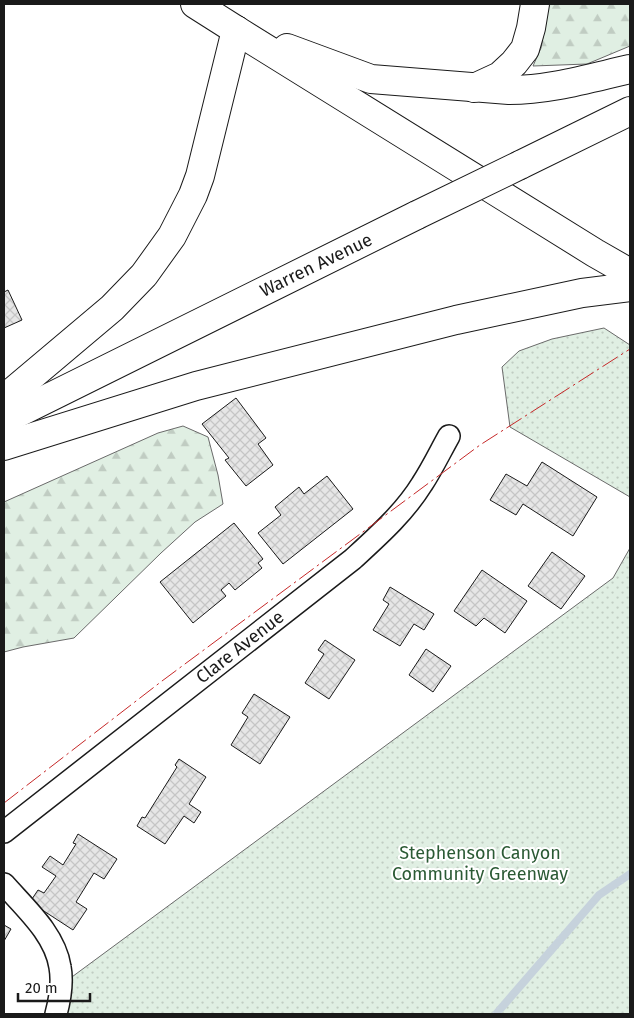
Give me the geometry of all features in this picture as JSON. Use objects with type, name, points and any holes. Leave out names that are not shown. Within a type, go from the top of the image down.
[{"type":"main road","points":[[195,4],[623,266]]},
{"type":"main road","points":[[474,88],[500,76],[514,64],[525,49],[532,28],[535,4]]},
{"type":"main road","points":[[236,30],[372,79],[509,90],[543,88],[630,69]]},
{"type":"main road","points":[[4,399],[112,308],[144,275],[172,236],[193,195],[200,176],[236,30]]},
{"type":"main road","name":"Warren Avenue","points":[[4,420],[417,215],[630,112]]},
{"type":"main road","points":[[4,446],[196,386],[456,320],[582,292],[630,287]]},
{"type":"street","name":"Clare Avenue","points":[[4,832],[346,564],[376,538],[395,519],[422,485],[450,436]]},
{"type":"street","points":[[4,884],[44,929],[55,950],[60,966],[62,985],[56,1014]]},
{"type":"green space","points":[[549,4],[630,4],[630,46],[587,64],[533,66],[541,48]]},
{"type":"green space","points":[[604,328],[630,345],[630,497],[510,427],[502,367],[519,351],[552,339]]},
{"type":"green space","points":[[183,426],[208,437],[223,504],[195,522],[74,638],[4,652],[4,502],[158,433]]},
{"type":"green space","name":"Stephenson Canyon Community Greenway","points":[[630,548],[630,1014],[56,1014],[61,985],[613,578]]},
{"type":"building","points":[[8,290],[22,320],[4,328],[4,292]]},
{"type":"building","points":[[236,398],[266,438],[258,444],[273,465],[246,486],[225,460],[229,458],[202,424]]},
{"type":"building","points":[[542,462],[597,497],[573,536],[523,504],[516,515],[490,500],[506,474],[527,486]]},
{"type":"building","points":[[327,476],[353,509],[283,564],[258,533],[281,515],[275,507],[299,487],[304,494]]},
{"type":"building","points":[[234,523],[263,559],[258,563],[262,568],[235,590],[229,583],[221,590],[226,596],[193,623],[160,582]]},
{"type":"building","points":[[552,552],[585,576],[561,609],[528,586]]},
{"type":"building","points":[[482,570],[527,601],[505,633],[484,618],[476,626],[454,611]]},
{"type":"building","points":[[390,587],[434,614],[424,630],[414,624],[400,646],[373,630],[389,604],[383,600]]},
{"type":"building","points":[[325,640],[355,660],[329,699],[305,683],[324,654],[318,650]]},
{"type":"building","points":[[426,649],[451,666],[433,692],[409,675]]},
{"type":"building","points":[[254,694],[290,717],[260,764],[231,745],[248,717],[242,713]]},
{"type":"building","points":[[179,759],[206,777],[189,804],[201,812],[194,823],[184,816],[165,844],[137,826],[142,817],[145,818],[177,767],[175,765]]},
{"type":"building","points":[[78,834],[117,859],[104,879],[94,873],[76,902],[87,909],[73,930],[30,902],[38,890],[44,893],[56,876],[42,867],[50,856],[63,865],[76,844],[73,843]]},
{"type":"building","points":[[4,925],[11,929],[4,941]]},
{"type":"waterway","points":[[496,1014],[599,895],[630,874]]},
{"type":"power","points":[[4,803],[162,681],[480,445],[630,349]]}]
